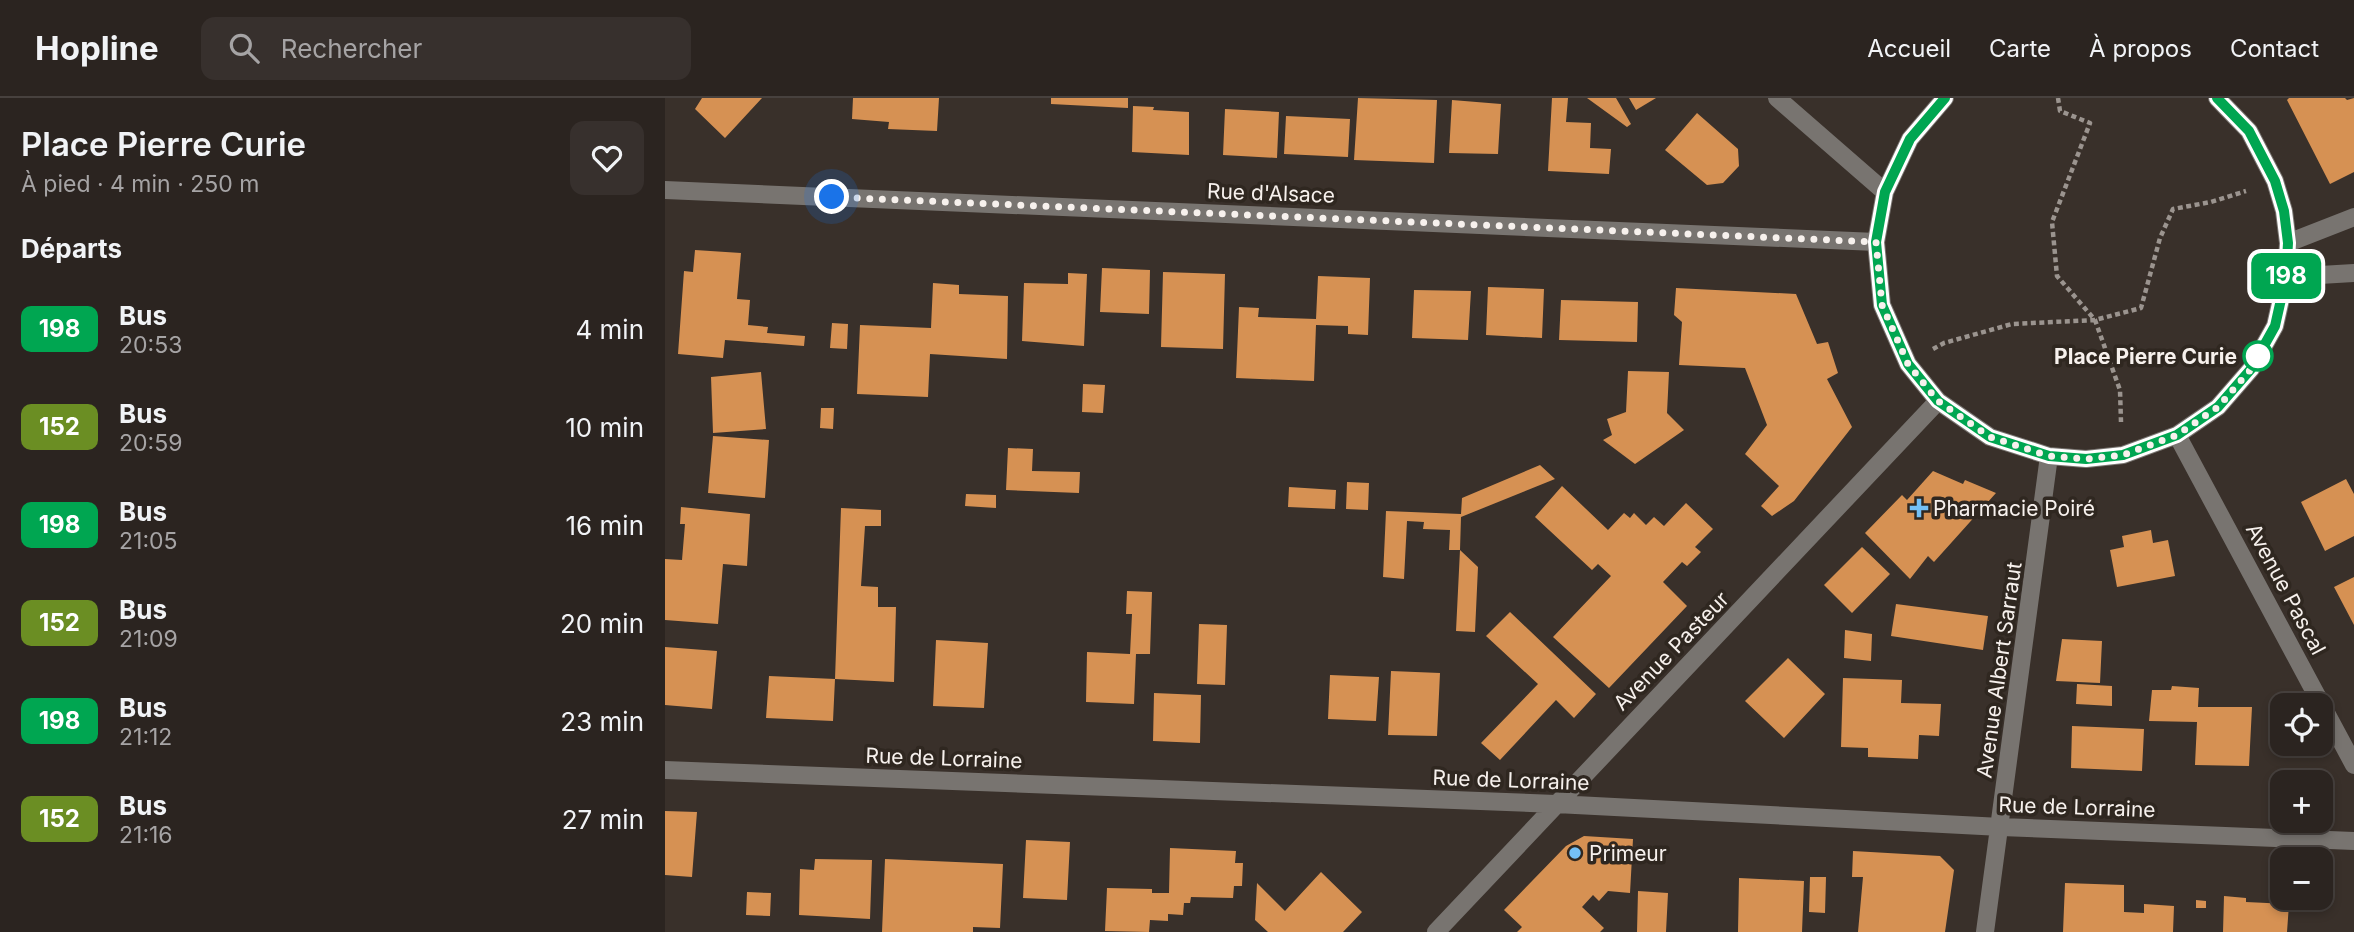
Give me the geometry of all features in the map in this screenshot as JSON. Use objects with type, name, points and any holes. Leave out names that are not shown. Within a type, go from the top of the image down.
[{"type":"street","points":[[1777,98],[1885,192]]},
{"type":"street","points":[[1945,98],[1910,139],[1885,192],[1876,242],[1882,305],[1908,364],[1938,401],[1990,437],[2049,456],[2086,459],[2123,455],[2177,435],[2218,407],[2251,369],[2275,326],[2286,277],[2288,243],[2284,211],[2275,181],[2249,131],[2217,98]]},
{"type":"street","name":"Rue d'Alsace","points":[[665,190],[1876,242]]},
{"type":"street","points":[[2288,243],[2354,217]]},
{"type":"street","points":[[2286,277],[2354,272]]},
{"type":"street","name":"Avenue Pasteur","points":[[1436,932],[1938,401]]},
{"type":"street","name":"Avenue Pascal","points":[[2177,435],[2354,765]]},
{"type":"street","name":"Avenue Albert Sarraut","points":[[1985,932],[2049,456]]},
{"type":"street","name":"Rue de Lorraine","points":[[665,770],[1556,804],[2001,827],[2354,841]]},
{"type":"path","points":[[2058,98],[2060,111],[2090,122],[2052,222],[2057,276],[2095,320],[2120,390],[2123,455]]},
{"type":"path","points":[[1908,364],[1944,342],[2012,324],[2095,320],[2141,308],[2160,238],[2173,209],[2211,202],[2275,181]]},
{"type":"building","points":[[702,98],[762,98],[725,138],[695,109]]},
{"type":"building","points":[[853,98],[939,98],[937,131],[888,129],[889,122],[852,119]]},
{"type":"building","points":[[1051,98],[1128,98],[1128,108],[1051,104]]},
{"type":"building","points":[[1358,98],[1437,100],[1434,163],[1354,160]]},
{"type":"building","points":[[1552,98],[1568,98],[1566,122],[1591,123],[1590,148],[1611,149],[1609,174],[1548,171]]},
{"type":"building","points":[[1587,98],[1616,98],[1631,124],[1627,127]]},
{"type":"building","points":[[1629,98],[1656,98],[1636,110]]},
{"type":"building","points":[[2354,98],[2354,172],[2330,184],[2287,100]]},
{"type":"building","points":[[1452,100],[1501,104],[1498,154],[1449,153]]},
{"type":"building","points":[[1133,106],[1189,112],[1189,155],[1132,152]]},
{"type":"building","points":[[1225,109],[1279,112],[1277,158],[1223,155]]},
{"type":"building","points":[[1697,113],[1738,149],[1739,166],[1723,183],[1707,185],[1665,150]]},
{"type":"building","points":[[1286,116],[1350,119],[1348,157],[1284,154]]},
{"type":"building","points":[[695,250],[741,253],[737,299],[750,300],[748,325],[768,327],[767,333],[805,336],[804,346],[725,340],[723,358],[678,354],[684,271],[693,272]]},
{"type":"building","points":[[1102,268],[1150,270],[1149,314],[1100,312]]},
{"type":"building","points":[[1163,272],[1225,274],[1223,349],[1161,347]]},
{"type":"building","points":[[1068,273],[1087,274],[1084,346],[1022,341],[1024,283],[1068,284]]},
{"type":"building","points":[[1318,276],[1370,278],[1368,335],[1348,334],[1348,326],[1316,325],[1314,381],[1236,378],[1239,307],[1259,308],[1258,317],[1316,319]]},
{"type":"building","points":[[933,283],[959,285],[959,294],[1008,296],[1007,359],[930,354],[928,397],[857,394],[860,325],[931,328]]},
{"type":"building","points":[[1488,287],[1544,289],[1542,338],[1486,335]]},
{"type":"building","points":[[1676,288],[1796,294],[1817,344],[1828,342],[1838,373],[1827,379],[1852,427],[1794,501],[1772,516],[1761,506],[1779,486],[1745,454],[1767,425],[1745,368],[1679,365],[1682,322],[1674,315]]},
{"type":"building","points":[[1414,290],[1471,291],[1468,340],[1412,338]]},
{"type":"building","points":[[1561,300],[1638,302],[1637,342],[1559,340]]},
{"type":"building","points":[[832,323],[848,324],[847,349],[830,348]]},
{"type":"building","points":[[1628,371],[1669,372],[1667,413],[1684,430],[1635,464],[1603,440],[1612,435],[1607,419],[1626,412]]},
{"type":"building","points":[[761,372],[766,429],[713,433],[711,377]]},
{"type":"building","points":[[1083,384],[1105,385],[1103,413],[1082,412]]},
{"type":"building","points":[[821,408],[834,408],[833,429],[820,428]]},
{"type":"building","points":[[713,436],[769,440],[765,498],[708,493]]},
{"type":"building","points":[[1008,448],[1033,449],[1032,471],[1080,472],[1079,493],[1006,490]]},
{"type":"building","points":[[1540,465],[1555,479],[1461,517],[1460,550],[1449,550],[1450,530],[1423,529],[1424,522],[1407,521],[1404,579],[1383,577],[1386,511],[1461,514],[1462,498]]},
{"type":"building","points":[[1933,471],[1963,484],[1965,480],[1996,493],[1934,562],[1928,556],[1910,579],[1865,533],[1902,495],[1907,500]]},
{"type":"building","points":[[2346,479],[2354,494],[2354,536],[2325,551],[2301,502]]},
{"type":"building","points":[[1347,482],[1369,483],[1368,510],[1346,509]]},
{"type":"building","points":[[1562,486],[1608,530],[1624,513],[1630,518],[1634,513],[1646,525],[1654,517],[1664,526],[1686,503],[1713,529],[1695,547],[1701,552],[1687,566],[1682,562],[1663,582],[1687,606],[1609,688],[1553,637],[1611,576],[1598,564],[1592,570],[1535,517]]},
{"type":"building","points":[[1289,487],[1336,490],[1335,509],[1288,507]]},
{"type":"building","points":[[966,494],[996,495],[996,508],[965,506]]},
{"type":"building","points":[[681,507],[750,514],[747,566],[723,564],[718,624],[665,620],[665,559],[682,560],[685,524],[680,524]]},
{"type":"building","points":[[841,508],[881,510],[881,526],[865,526],[861,586],[878,587],[878,607],[896,607],[894,682],[835,679]]},
{"type":"building","points":[[2151,530],[2153,543],[2168,540],[2175,576],[2117,587],[2110,550],[2124,547],[2122,536]]},
{"type":"building","points":[[1862,547],[1890,574],[1852,613],[1824,585]]},
{"type":"building","points":[[1460,550],[1478,567],[1475,632],[1456,631]]},
{"type":"building","points":[[2354,577],[2354,625],[2334,587]]},
{"type":"building","points":[[1127,591],[1152,592],[1150,654],[1136,654],[1134,704],[1086,702],[1087,652],[1130,654],[1132,614],[1126,614]]},
{"type":"building","points":[[1896,604],[1988,616],[1983,650],[1891,636]]},
{"type":"building","points":[[1510,612],[1596,694],[1574,718],[1556,700],[1500,760],[1481,743],[1538,684],[1486,636]]},
{"type":"building","points":[[1199,624],[1227,625],[1225,685],[1197,684]]},
{"type":"building","points":[[1845,630],[1872,634],[1871,661],[1844,658]]},
{"type":"building","points":[[2062,639],[2102,641],[2100,683],[2056,681]]},
{"type":"building","points":[[936,640],[988,643],[984,708],[933,706]]},
{"type":"building","points":[[665,647],[717,651],[712,709],[665,705]]},
{"type":"building","points":[[1788,658],[1825,694],[1784,738],[1745,701]]},
{"type":"building","points":[[1391,671],[1440,673],[1437,736],[1388,735]]},
{"type":"building","points":[[1330,675],[1379,677],[1376,721],[1328,719]]},
{"type":"building","points":[[769,676],[835,679],[833,721],[766,718]]},
{"type":"building","points":[[1843,678],[1902,680],[1901,703],[1941,704],[1939,736],[1919,735],[1918,759],[1868,757],[1868,748],[1841,747]]},
{"type":"building","points":[[2077,684],[2112,686],[2112,706],[2076,704]]},
{"type":"building","points":[[2172,686],[2199,688],[2198,707],[2252,707],[2249,766],[2195,765],[2197,722],[2149,721],[2152,690],[2171,690]]},
{"type":"building","points":[[1154,693],[1201,695],[1200,743],[1153,741]]},
{"type":"building","points":[[2072,726],[2144,729],[2142,771],[2071,768]]},
{"type":"building","points":[[665,811],[697,812],[692,877],[665,875]]},
{"type":"building","points":[[1584,836],[1633,839],[1630,893],[1608,891],[1599,901],[1593,895],[1582,907],[1604,928],[1600,932],[1517,932],[1522,927],[1504,910],[1566,846]]},
{"type":"building","points":[[1026,840],[1070,842],[1067,900],[1023,898]]},
{"type":"building","points":[[1170,848],[1236,851],[1235,863],[1243,863],[1242,886],[1234,886],[1233,898],[1191,897],[1190,903],[1184,903],[1183,915],[1168,914],[1168,921],[1150,920],[1149,932],[1105,931],[1107,888],[1152,889],[1152,893],[1169,893]]},
{"type":"building","points":[[1853,851],[1940,856],[1954,870],[1945,932],[1858,932],[1863,877],[1852,877]]},
{"type":"building","points":[[815,859],[872,860],[870,919],[799,915],[800,869],[814,870]]},
{"type":"building","points":[[885,859],[1003,864],[1000,928],[973,927],[973,932],[882,932]]},
{"type":"building","points":[[1321,872],[1362,912],[1343,932],[1268,932],[1255,920],[1257,883],[1285,911]]},
{"type":"building","points":[[1810,877],[1826,877],[1825,913],[1809,912]]},
{"type":"building","points":[[1739,878],[1804,881],[1802,932],[1738,932]]},
{"type":"building","points":[[2065,883],[2124,885],[2124,912],[2144,913],[2144,904],[2174,906],[2173,932],[2063,932]]},
{"type":"building","points":[[1638,891],[1668,893],[1666,932],[1637,932]]},
{"type":"building","points":[[747,892],[771,893],[770,916],[746,915]]},
{"type":"building","points":[[2224,896],[2246,898],[2246,902],[2270,903],[2270,910],[2289,910],[2287,932],[2223,932]]},
{"type":"building","points":[[2196,900],[2206,901],[2206,908],[2196,908]]},
{"type":"bus line","name":"198","points":[[1945,98],[1910,139],[1885,192],[1876,242],[1882,305],[1908,364],[1938,401],[1990,437],[2049,456],[2086,459],[2123,455],[2177,435],[2218,407],[2251,369],[2275,326],[2286,277],[2288,243],[2284,211],[2275,181],[2249,131],[2217,98]]},
{"type":"place","name":"Place Pierre Curie","points":[[2258,356]]},
{"type":"place","name":"Pharmacie Poiré","points":[[1919,508]]},
{"type":"place","name":"Primeur","points":[[1575,853]]},
{"type":"route","points":[[832,197],[1876,242],[1882,305],[1908,364],[1938,401],[1990,437],[2049,456],[2086,459],[2123,455],[2177,435],[2218,407],[2251,369],[2263,348],[2258,356]]}]
